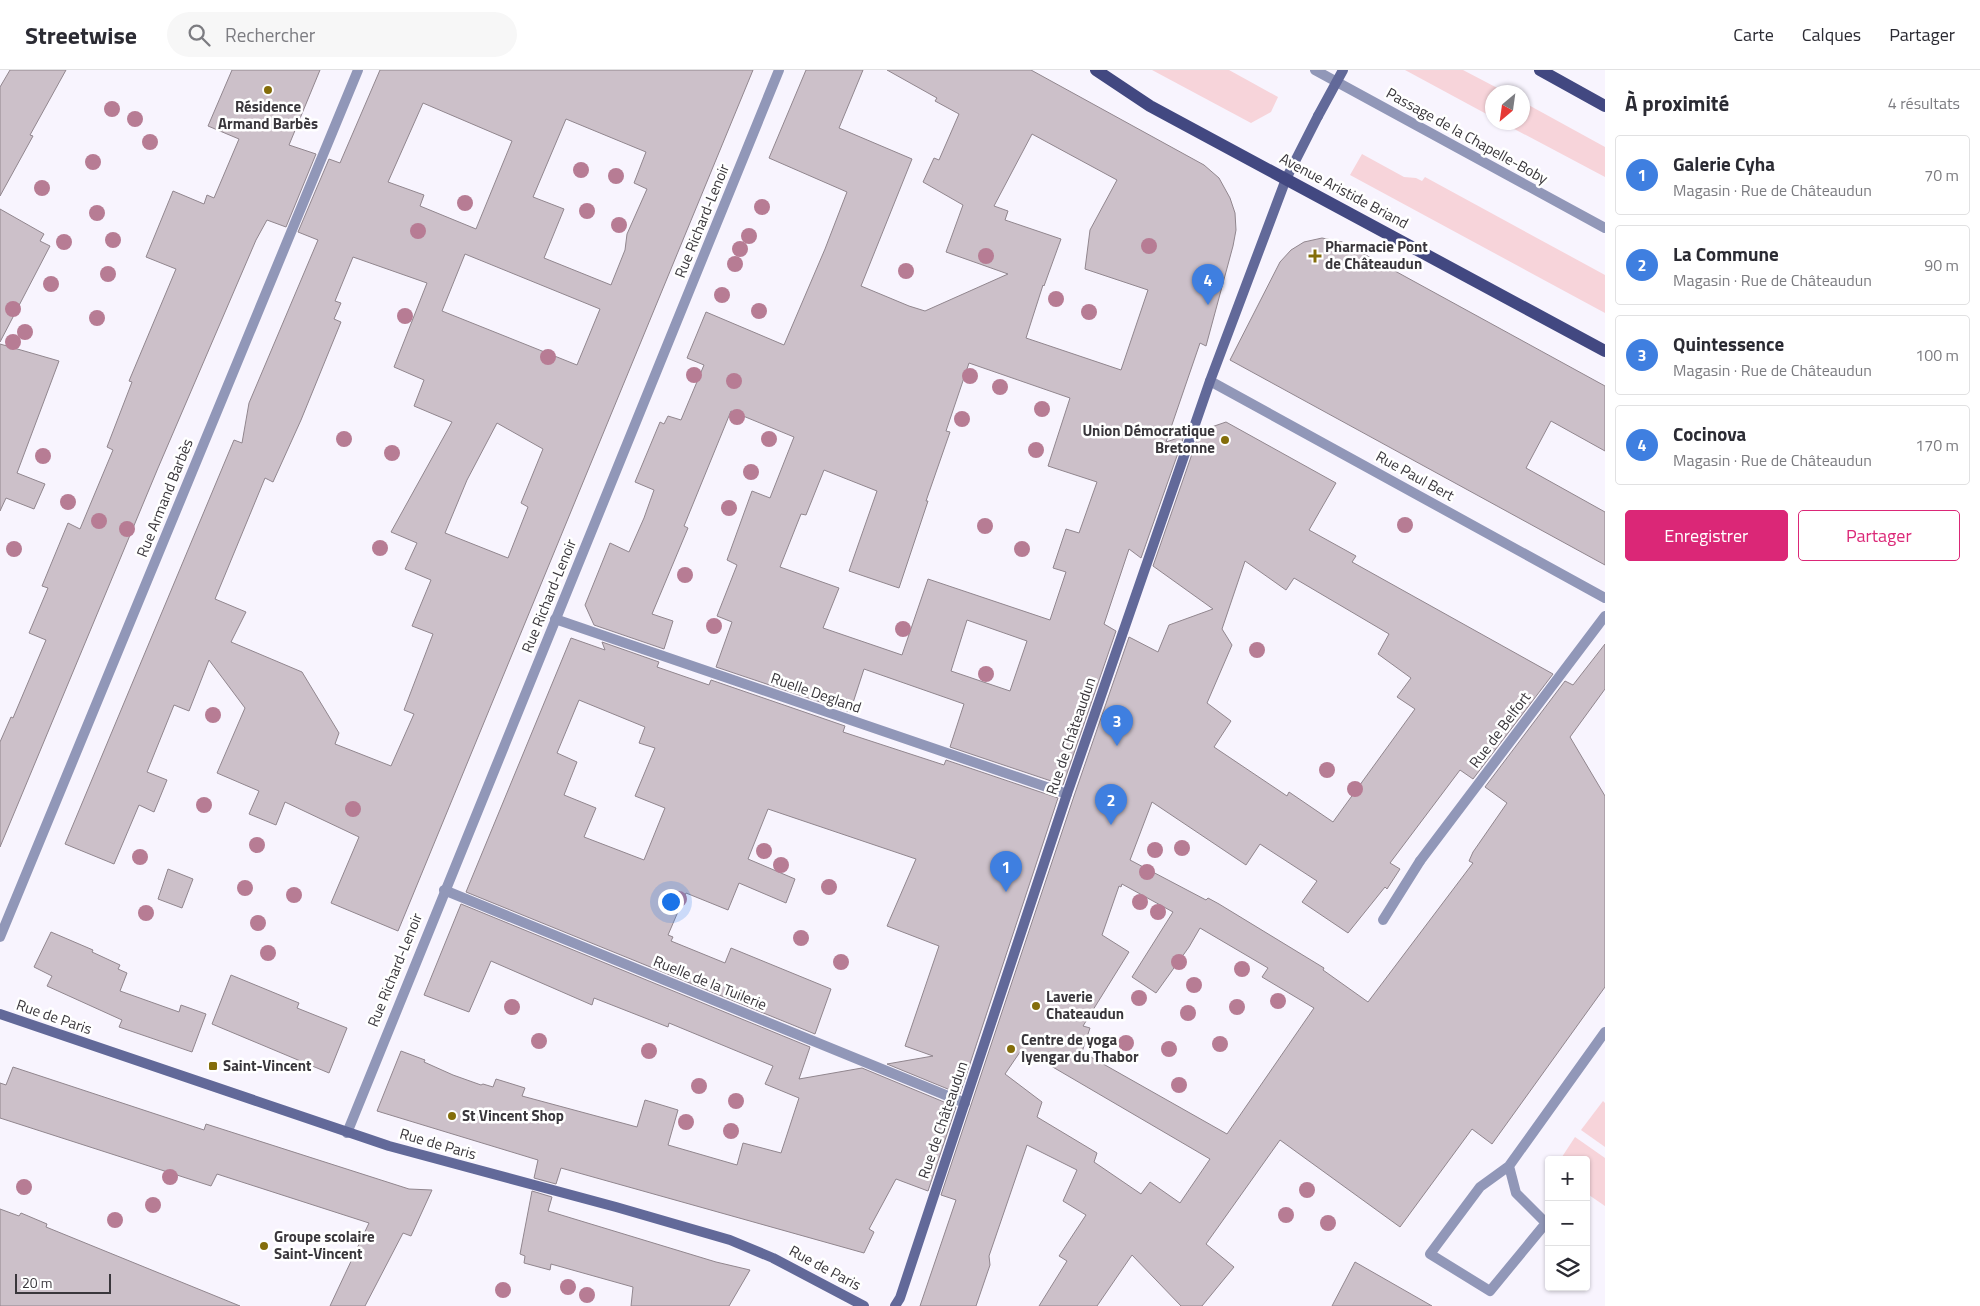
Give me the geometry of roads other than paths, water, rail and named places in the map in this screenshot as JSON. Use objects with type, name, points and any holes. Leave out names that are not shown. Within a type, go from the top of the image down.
[{"type":"main road","name":"Avenue Aristide Briand","points":[[1096,70],[1150,106],[1605,351]]},
{"type":"main road","name":"Rue de Châteaudun","points":[[895,1306],[900,1298],[1067,794],[1210,381],[1286,179],[1343,70]]},
{"type":"main road","points":[[1540,70],[1605,106]]},
{"type":"main road","name":"Rue de Paris","points":[[0,1014],[347,1133],[477,1171],[616,1207],[737,1243],[773,1258],[864,1306]]},
{"type":"street","name":"Rue Armand Barbès","points":[[0,937],[358,70]]},
{"type":"street","name":"Rue Richard-Lenoir","points":[[347,1133],[444,890],[779,70]]},
{"type":"street","name":"Passage de la Chapelle-Boby","points":[[1315,70],[1605,228]]},
{"type":"street","name":"Rue Paul Bert","points":[[1210,381],[1605,598]]},
{"type":"street","name":"Rue de Belfort","points":[[1383,920],[1420,861],[1605,616]]},
{"type":"street","name":"Ruelle Degland","points":[[555,619],[1067,794]]},
{"type":"street","name":"Ruelle de la Tuilerie","points":[[444,890],[965,1103]]},
{"type":"street","points":[[1509,1166],[1516,1193],[1546,1223],[1490,1291],[1430,1254],[1480,1187],[1509,1166],[1605,1032]]},
{"type":"place","name":"Résidence Armand Barbès","points":[[268,90]]},
{"type":"place","name":"Pharmacie Pont de Châteaudun","points":[[1315,256]]},
{"type":"place","name":"Cocinova","points":[[1208,305]]},
{"type":"place","name":"Union Démocratique Bretonne","points":[[1225,440]]},
{"type":"place","name":"Quintessence","points":[[1117,746]]},
{"type":"place","name":"La Commune","points":[[1111,825]]},
{"type":"place","name":"Galerie Cyha","points":[[1006,892]]},
{"type":"place","name":"Laverie Chateaudun","points":[[1036,1006]]},
{"type":"place","name":"Centre de yoga Iyengar du Thabor","points":[[1011,1049]]},
{"type":"place","name":"Saint-Vincent","points":[[213,1066]]},
{"type":"place","name":"St Vincent Shop","points":[[452,1116]]},
{"type":"place","name":"Groupe scolaire Saint-Vincent","points":[[264,1246]]}]
